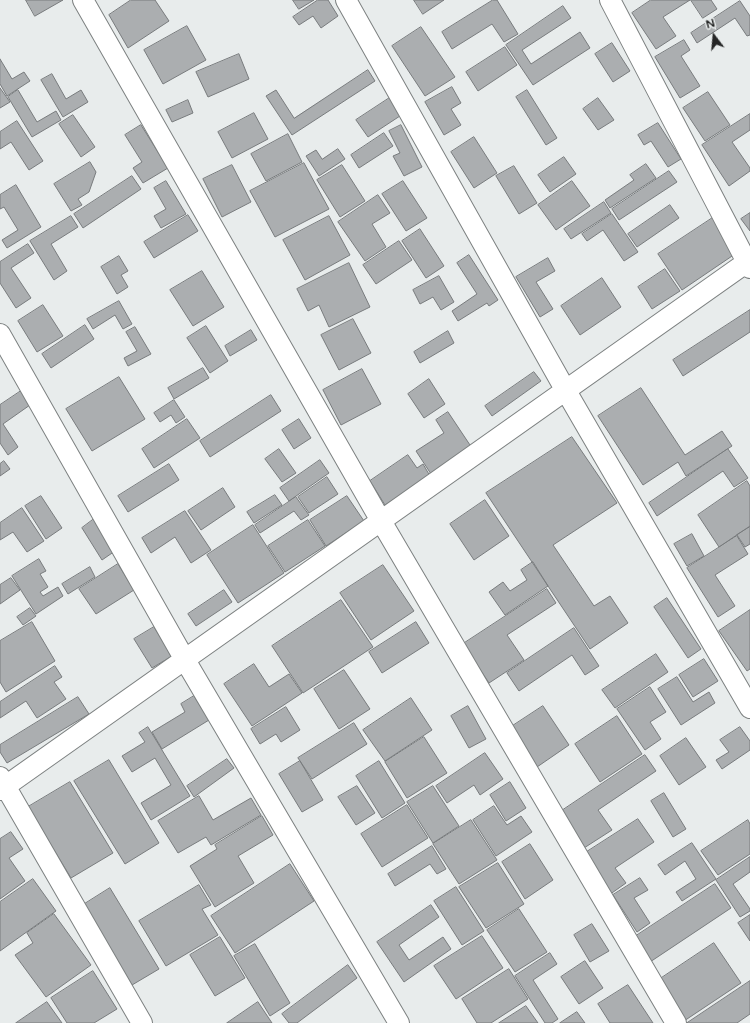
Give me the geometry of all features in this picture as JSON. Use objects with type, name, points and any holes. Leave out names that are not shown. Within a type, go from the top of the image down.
[{"type":"street","points":[[83,0],[380,521],[676,1023]]},
{"type":"street","points":[[346,0],[566,391],[750,708]]},
{"type":"street","points":[[142,1023],[2,785],[185,660],[380,521],[749,264],[610,0]]},
{"type":"street","points":[[0,334],[185,660],[399,1023]]},
{"type":"building","points":[[26,0],[63,0],[35,16]]},
{"type":"building","points":[[131,0],[155,0],[169,21],[128,48],[109,15]]},
{"type":"building","points":[[293,0],[314,0],[299,9]]},
{"type":"building","points":[[318,0],[328,0],[338,16],[321,28],[313,16],[299,25],[293,17]]},
{"type":"building","points":[[414,0],[444,0],[423,14]]},
{"type":"building","points":[[493,0],[497,0],[518,34],[504,42],[492,24],[452,49],[442,32]]},
{"type":"building","points":[[651,0],[690,0],[663,17],[676,36],[656,49],[632,13]]},
{"type":"building","points":[[691,0],[711,0],[717,9],[703,18]]},
{"type":"building","points":[[740,1],[750,16],[750,35],[747,36],[735,18],[697,43],[691,33]]},
{"type":"building","points":[[563,6],[571,18],[522,50],[531,64],[580,32],[590,48],[533,85],[506,45]]},
{"type":"building","points":[[187,26],[206,60],[163,84],[144,50]]},
{"type":"building","points":[[421,27],[455,77],[425,96],[392,46]]},
{"type":"building","points":[[684,40],[690,50],[681,56],[700,86],[680,98],[655,57]]},
{"type":"building","points":[[612,43],[630,71],[613,82],[595,54]]},
{"type":"building","points":[[505,47],[517,65],[478,91],[466,72]]},
{"type":"building","points":[[239,54],[249,79],[208,97],[196,72]]},
{"type":"building","points":[[0,59],[12,79],[24,72],[30,81],[7,96],[0,84]]},
{"type":"building","points":[[368,70],[375,81],[292,135],[266,96],[276,90],[294,118]]},
{"type":"building","points":[[52,74],[66,99],[81,90],[88,102],[63,117],[41,80]]},
{"type":"building","points":[[452,87],[461,103],[451,109],[461,125],[444,135],[425,102]]},
{"type":"building","points":[[0,88],[10,102],[0,108]]},
{"type":"building","points":[[18,90],[37,122],[56,111],[61,120],[32,137],[8,97]]},
{"type":"building","points":[[527,90],[557,138],[546,145],[516,97]]},
{"type":"building","points":[[708,92],[730,125],[705,141],[683,108]]},
{"type":"building","points":[[391,97],[403,114],[368,137],[356,120]]},
{"type":"building","points":[[598,98],[614,120],[598,130],[583,109]]},
{"type":"building","points":[[188,100],[193,113],[172,122],[166,110]]},
{"type":"building","points":[[254,113],[268,139],[232,158],[218,132]]},
{"type":"building","points":[[750,114],[750,130],[732,142],[750,168],[750,171],[729,186],[702,145]]},
{"type":"building","points":[[73,115],[95,147],[81,157],[59,124]]},
{"type":"building","points":[[17,121],[43,161],[29,170],[11,142],[0,149],[0,132]]},
{"type":"building","points":[[658,123],[681,159],[668,167],[651,141],[644,145],[638,135]]},
{"type":"building","points":[[141,125],[168,168],[143,183],[133,168],[142,162],[125,135]]},
{"type":"building","points":[[401,125],[422,167],[404,176],[393,156],[400,153],[389,131]]},
{"type":"building","points":[[384,133],[393,146],[359,168],[351,155]]},
{"type":"building","points":[[288,134],[302,162],[266,181],[251,154]]},
{"type":"building","points":[[474,137],[497,173],[474,188],[451,152]]},
{"type":"building","points":[[338,149],[345,159],[319,176],[306,156],[316,150],[322,159]]},
{"type":"building","points":[[564,157],[576,174],[550,192],[538,175]]},
{"type":"building","points":[[90,162],[96,172],[89,192],[78,199],[82,205],[71,211],[54,184]]},
{"type":"building","points":[[304,163],[329,209],[275,237],[250,191]]},
{"type":"building","points":[[646,164],[656,178],[610,208],[605,200],[634,180],[630,175]]},
{"type":"building","points":[[232,165],[251,202],[222,217],[203,179]]},
{"type":"building","points":[[342,165],[365,201],[340,217],[317,180]]},
{"type":"building","points":[[514,166],[537,203],[519,214],[496,176]]},
{"type":"building","points":[[669,171],[677,182],[619,220],[612,209]]},
{"type":"building","points":[[132,176],[141,189],[83,228],[74,214]]},
{"type":"building","points":[[166,181],[186,214],[161,228],[154,216],[166,209],[154,188]]},
{"type":"building","points":[[403,181],[427,218],[406,231],[382,194]]},
{"type":"building","points":[[572,181],[590,206],[556,230],[538,205]]},
{"type":"building","points":[[16,185],[41,227],[7,248],[2,240],[18,230],[4,207],[0,209],[0,195]]},
{"type":"building","points":[[378,195],[390,213],[372,224],[386,247],[365,261],[338,222]]},
{"type":"building","points":[[604,202],[611,213],[571,239],[564,229]]},
{"type":"building","points":[[670,205],[679,218],[637,247],[628,234]]},
{"type":"building","points":[[750,213],[750,231],[741,219]]},
{"type":"building","points":[[612,214],[638,252],[624,261],[603,230],[587,241],[582,234]]},
{"type":"building","points":[[188,215],[198,231],[154,258],[144,242]]},
{"type":"building","points":[[71,216],[78,227],[51,244],[67,271],[54,280],[30,241]]},
{"type":"building","points":[[329,216],[350,255],[305,280],[283,240]]},
{"type":"building","points":[[714,217],[738,252],[682,290],[658,254]]},
{"type":"building","points":[[420,229],[444,266],[426,278],[402,241]]},
{"type":"building","points":[[399,241],[412,260],[376,284],[363,265]]},
{"type":"building","points":[[28,244],[34,253],[11,268],[31,298],[16,308],[0,283],[0,262]]},
{"type":"building","points":[[469,255],[498,300],[489,306],[487,303],[458,321],[452,311],[477,294],[457,263]]},
{"type":"building","points":[[119,256],[128,271],[121,275],[128,287],[117,294],[101,267]]},
{"type":"building","points":[[548,258],[555,271],[536,282],[553,309],[540,317],[516,277]]},
{"type":"building","points":[[349,263],[370,307],[329,327],[319,305],[308,311],[297,289]]},
{"type":"building","points":[[665,269],[680,291],[652,309],[638,287]]},
{"type":"building","points":[[202,271],[224,307],[193,326],[170,290]]},
{"type":"building","points":[[439,276],[454,302],[441,310],[433,297],[420,304],[413,290]]},
{"type":"building","points":[[602,278],[621,307],[580,335],[561,306]]},
{"type":"building","points":[[119,301],[132,324],[123,329],[115,315],[93,329],[87,319]]},
{"type":"building","points":[[43,305],[63,336],[37,352],[18,321]]},
{"type":"building","points":[[750,310],[750,332],[683,376],[673,360]]},
{"type":"building","points":[[353,319],[371,353],[339,370],[321,335]]},
{"type":"building","points":[[85,325],[94,339],[51,368],[42,354]]},
{"type":"building","points":[[206,326],[228,361],[210,373],[187,338]]},
{"type":"building","points":[[135,327],[151,354],[128,366],[124,358],[137,351],[126,332]]},
{"type":"building","points":[[251,330],[257,340],[230,356],[225,346]]},
{"type":"building","points":[[448,331],[454,343],[420,363],[414,352]]},
{"type":"building","points":[[203,368],[209,378],[174,399],[168,388]]},
{"type":"building","points":[[362,369],[381,404],[341,425],[323,390]]},
{"type":"building","points":[[534,372],[541,381],[492,416],[485,406]]},
{"type":"building","points":[[119,377],[145,419],[92,451],[66,409]]},
{"type":"building","points":[[429,379],[445,404],[424,418],[408,394]]},
{"type":"building","points":[[641,388],[685,455],[722,431],[732,446],[686,476],[678,462],[643,485],[598,416]]},
{"type":"building","points":[[21,391],[30,405],[3,424],[18,447],[8,455],[0,443],[0,405]]},
{"type":"building","points":[[271,395],[281,411],[210,457],[200,441]]},
{"type":"building","points":[[174,400],[185,417],[176,423],[171,415],[160,422],[154,413]]},
{"type":"building","points":[[448,412],[472,448],[431,474],[416,451],[444,433],[436,420]]},
{"type":"building","points":[[187,419],[200,438],[154,468],[142,449]]},
{"type":"building","points":[[299,419],[311,438],[294,449],[282,430]]},
{"type":"building","points":[[572,437],[617,503],[553,545],[594,606],[610,596],[628,623],[590,649],[486,493]]},
{"type":"building","points":[[279,449],[296,473],[282,482],[265,459]]},
{"type":"building","points":[[728,449],[748,478],[734,487],[723,471],[657,516],[649,503]]},
{"type":"building","points":[[408,455],[417,468],[423,464],[430,476],[385,505],[370,481]]},
{"type":"building","points":[[320,460],[329,473],[289,501],[280,488]]},
{"type":"building","points":[[4,461],[10,469],[0,476],[0,464]]},
{"type":"building","points":[[169,464],[179,480],[128,512],[118,496]]},
{"type":"building","points":[[327,477],[338,494],[309,513],[298,497]]},
{"type":"building","points":[[747,481],[750,486],[750,526],[719,547],[698,515]]},
{"type":"building","points":[[223,488],[235,507],[201,530],[188,511]]},
{"type":"building","points":[[275,495],[282,505],[254,523],[247,512]]},
{"type":"building","points":[[41,496],[62,528],[46,539],[25,506]]},
{"type":"building","points":[[347,496],[364,521],[326,546],[310,520]]},
{"type":"building","points":[[296,497],[309,515],[301,520],[294,511],[260,533],[255,525]]},
{"type":"building","points":[[485,500],[509,536],[474,560],[450,524]]},
{"type":"building","points":[[22,508],[44,541],[27,552],[13,532],[0,540],[0,523]]},
{"type":"building","points":[[185,511],[211,550],[191,563],[175,537],[151,553],[142,538]]},
{"type":"building","points":[[94,519],[115,551],[102,560],[82,528]]},
{"type":"building","points":[[308,520],[325,546],[285,572],[268,546]]},
{"type":"building","points":[[253,525],[284,573],[238,603],[207,555]]},
{"type":"building","points":[[750,527],[750,544],[745,547],[737,535]]},
{"type":"building","points":[[692,534],[704,556],[687,566],[674,544]]},
{"type":"building","points":[[737,536],[748,554],[715,575],[735,606],[718,617],[687,568]]},
{"type":"building","points":[[39,559],[46,571],[40,574],[48,587],[40,592],[43,596],[58,587],[63,596],[36,614],[12,576]]},
{"type":"building","points":[[533,562],[548,586],[505,615],[489,592],[503,582],[510,591],[527,580],[521,570]]},
{"type":"building","points":[[118,564],[134,590],[96,614],[79,589]]},
{"type":"building","points":[[383,565],[414,611],[371,640],[340,593]]},
{"type":"building","points":[[90,567],[95,577],[68,594],[62,584]]},
{"type":"building","points":[[11,578],[20,590],[0,604],[0,585]]},
{"type":"building","points":[[547,589],[556,603],[507,635],[524,660],[489,683],[463,644]]},
{"type":"building","points":[[224,590],[232,602],[196,626],[188,614]]},
{"type":"building","points":[[667,598],[701,649],[688,658],[654,607]]},
{"type":"building","points":[[341,600],[373,647],[303,693],[272,646]]},
{"type":"building","points":[[30,608],[36,616],[23,625],[17,617]]},
{"type":"building","points":[[750,610],[750,669],[747,671],[719,631]]},
{"type":"building","points":[[32,622],[55,661],[6,692],[0,682],[0,641]]},
{"type":"building","points":[[416,622],[429,643],[382,673],[369,652]]},
{"type":"building","points":[[154,627],[172,656],[152,668],[134,639]]},
{"type":"building","points":[[574,628],[599,666],[585,675],[572,655],[519,691],[507,673]]},
{"type":"building","points":[[656,654],[668,672],[615,708],[602,690]]},
{"type":"building","points":[[704,659],[718,681],[693,697],[679,675]]},
{"type":"building","points":[[254,664],[269,687],[289,674],[302,693],[252,726],[224,684]]},
{"type":"building","points":[[55,666],[62,677],[54,682],[66,699],[37,718],[26,701],[0,718],[0,702]]},
{"type":"building","points":[[344,670],[370,709],[339,729],[314,689]]},
{"type":"building","points":[[677,677],[693,702],[709,692],[715,703],[681,725],[658,689]]},
{"type":"building","points":[[650,687],[666,712],[650,722],[661,739],[645,750],[617,709]]},
{"type":"building","points":[[194,696],[209,720],[162,749],[152,732],[185,712],[181,704]]},
{"type":"building","points":[[78,697],[89,714],[7,763],[0,752],[0,745]]},
{"type":"building","points":[[411,698],[432,730],[385,761],[363,730]]},
{"type":"building","points":[[468,706],[486,739],[469,748],[451,716]]},
{"type":"building","points":[[543,706],[569,745],[537,767],[511,727]]},
{"type":"building","points":[[286,707],[300,730],[281,742],[276,734],[260,744],[251,729]]},
{"type":"building","points":[[617,716],[642,754],[600,782],[575,744]]},
{"type":"building","points":[[354,723],[367,744],[312,779],[298,758]]},
{"type":"building","points":[[148,727],[190,796],[151,820],[141,803],[171,785],[155,758],[132,772],[122,756],[145,742],[139,733]]},
{"type":"building","points":[[740,727],[750,741],[750,750],[722,769],[716,760],[729,752],[720,740]]},
{"type":"building","points":[[424,737],[447,773],[407,798],[385,762]]},
{"type":"building","points":[[686,738],[706,767],[679,785],[660,756]]},
{"type":"building","points":[[485,753],[503,779],[480,795],[474,785],[447,803],[436,786]]},
{"type":"building","points":[[645,755],[656,771],[598,810],[612,830],[584,848],[560,812]]},
{"type":"building","points":[[227,759],[234,768],[194,797],[187,786]]},
{"type":"building","points":[[109,760],[159,843],[125,864],[74,781]]},
{"type":"building","points":[[300,761],[323,800],[302,812],[279,774]]},
{"type":"building","points":[[379,761],[405,803],[382,818],[356,776]]},
{"type":"building","points":[[70,782],[113,853],[71,878],[28,807]]},
{"type":"building","points":[[510,782],[526,808],[506,821],[490,795]]},
{"type":"building","points":[[357,786],[375,813],[356,825],[338,797]]},
{"type":"building","points":[[433,786],[459,826],[433,843],[407,802]]},
{"type":"building","points":[[664,793],[686,829],[673,837],[651,801]]},
{"type":"building","points":[[199,796],[213,820],[251,798],[261,815],[211,845],[206,837],[178,853],[158,821]]},
{"type":"building","points":[[407,805],[428,838],[382,867],[361,834]]},
{"type":"building","points":[[494,806],[507,825],[521,816],[532,832],[496,856],[473,820]]},
{"type":"building","points":[[262,816],[273,835],[238,856],[254,883],[215,907],[190,866],[217,849],[215,845]]},
{"type":"building","points":[[638,819],[654,842],[615,868],[626,883],[609,895],[582,855]]},
{"type":"building","points":[[471,820],[497,860],[459,884],[433,844]]},
{"type":"building","points":[[748,820],[750,824],[750,854],[718,875],[701,851]]},
{"type":"building","points":[[11,832],[23,849],[9,858],[25,881],[0,899],[0,839]]},
{"type":"building","points":[[692,843],[716,879],[682,901],[676,892],[696,879],[685,861],[665,875],[658,865]]},
{"type":"building","points":[[530,844],[553,880],[525,899],[502,862]]},
{"type":"building","points":[[432,846],[446,869],[437,874],[430,864],[395,886],[388,874]]},
{"type":"building","points":[[750,857],[750,872],[733,884],[750,909],[750,911],[740,917],[716,880]]},
{"type":"building","points":[[498,863],[524,904],[486,928],[459,887]]},
{"type":"building","points":[[290,864],[314,901],[235,953],[211,916]]},
{"type":"building","points":[[640,878],[648,890],[634,898],[650,923],[637,932],[613,895]]},
{"type":"building","points":[[33,879],[56,911],[0,951],[0,902]]},
{"type":"building","points":[[715,884],[731,908],[650,962],[633,938]]},
{"type":"building","points":[[199,885],[211,905],[202,909],[218,935],[166,966],[139,921]]},
{"type":"building","points":[[456,887],[484,931],[462,945],[434,901]]},
{"type":"building","points":[[110,888],[159,969],[132,985],[83,905]]},
{"type":"building","points":[[431,905],[439,917],[399,945],[409,960],[443,937],[451,949],[404,982],[377,942]]},
{"type":"building","points":[[519,909],[547,952],[515,972],[487,930]]},
{"type":"building","points":[[54,914],[91,965],[46,997],[15,955],[33,943],[27,933]]},
{"type":"building","points":[[750,915],[750,941],[738,923]]},
{"type":"building","points":[[592,924],[609,951],[590,962],[574,935]]},
{"type":"building","points":[[482,936],[503,968],[456,999],[434,966]]},
{"type":"building","points":[[220,937],[245,978],[215,996],[190,955]]},
{"type":"building","points":[[714,943],[741,983],[684,1021],[657,981]]},
{"type":"building","points":[[255,944],[290,1003],[270,1016],[234,956]]},
{"type":"building","points":[[550,953],[557,964],[533,980],[558,1019],[552,1023],[545,1023],[515,976]]},
{"type":"building","points":[[585,961],[603,988],[579,1004],[561,977]]},
{"type":"building","points":[[348,965],[357,978],[297,1023],[289,1023],[282,1014]]},
{"type":"building","points":[[509,969],[528,999],[491,1023],[477,1023],[462,999]]},
{"type":"building","points":[[93,971],[117,1009],[94,1023],[67,1023],[51,998]]},
{"type":"building","points":[[750,981],[750,1014],[737,1023],[687,1023]]},
{"type":"building","points":[[628,985],[653,1023],[610,1023],[598,1004]]},
{"type":"building","points":[[47,1002],[62,1023],[16,1023]]},
{"type":"building","points":[[258,1002],[272,1023],[227,1023]]},
{"type":"building","points":[[526,1006],[538,1023],[499,1023]]},
{"type":"building","points":[[577,1012],[585,1023],[560,1023]]}]
